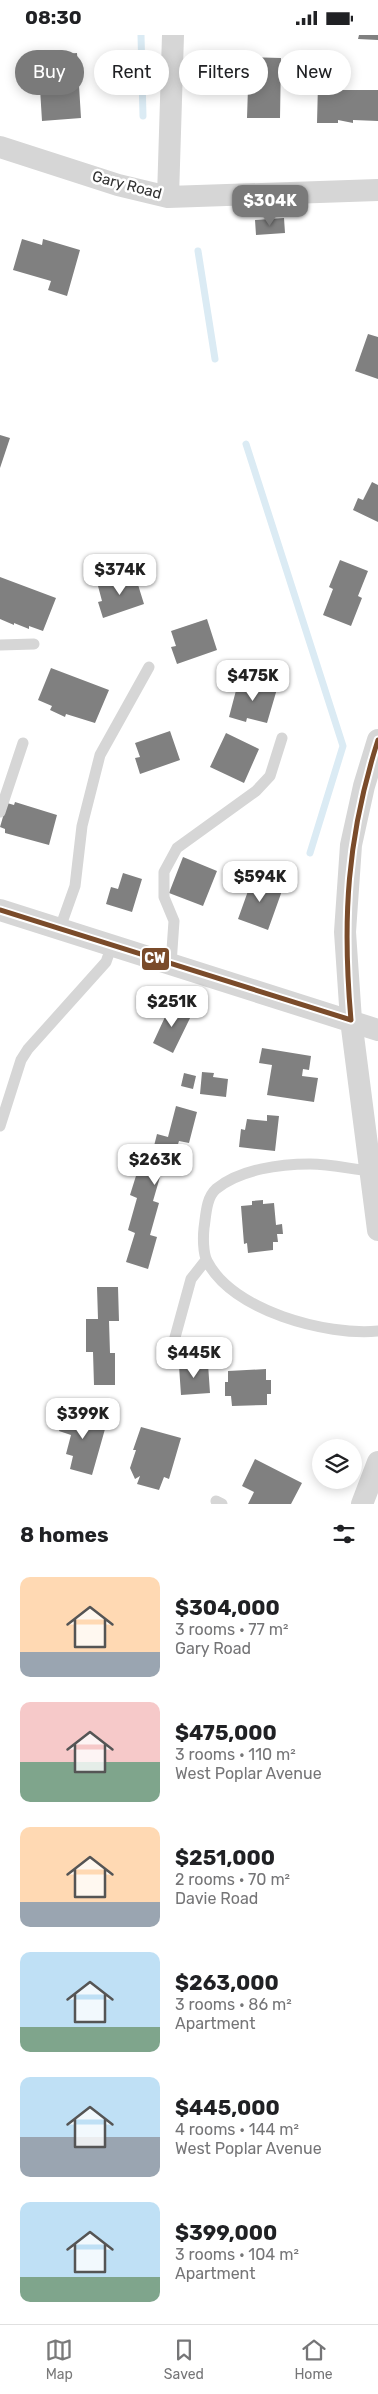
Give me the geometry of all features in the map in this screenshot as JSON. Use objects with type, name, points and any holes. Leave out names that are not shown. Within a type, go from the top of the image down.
[{"type":"street","points":[[168,197],[173,35]]},
{"type":"street","name":"Gary Road","points":[[0,147],[118,185],[168,197],[378,190]]},
{"type":"street","points":[[378,740],[359,805],[348,871],[345,932],[351,1020],[372,1161],[378,1230]]},
{"type":"street","points":[[0,910],[378,1030]]},
{"type":"street","points":[[362,1504],[378,1462]]},
{"type":"lane","points":[[0,645],[34,645]]},
{"type":"lane","points":[[60,928],[75,886],[82,826],[100,755],[149,667]]},
{"type":"lane","points":[[171,964],[174,921],[164,897],[164,871],[177,848],[256,791],[270,776],[282,738]]},
{"type":"lane","points":[[0,812],[24,743]]},
{"type":"lane","points":[[0,1126],[22,1060],[28,1049],[106,962],[112,945]]},
{"type":"lane","points":[[372,1161],[270,1168],[241,1175],[215,1189],[207,1206],[203,1235],[206,1260],[220,1280],[247,1300],[286,1320],[328,1329],[362,1332],[378,1331]]},
{"type":"lane","points":[[171,1352],[191,1279],[206,1260]]},
{"type":"building","points":[[359,35],[378,35],[378,40],[358,39]]},
{"type":"building","points":[[268,58],[278,58],[280,118],[247,118],[248,95],[268,95]]},
{"type":"building","points":[[351,90],[378,90],[378,121],[353,120],[353,123],[338,120],[338,123],[317,123],[318,95],[351,95]]},
{"type":"building","points":[[40,95],[80,95],[81,118],[42,121]]},
{"type":"building","points":[[284,218],[285,233],[256,235],[255,220]]},
{"type":"building","points":[[22,239],[42,245],[43,239],[80,250],[67,296],[48,290],[51,281],[13,270]]},
{"type":"building","points":[[368,334],[378,337],[378,379],[355,371]]},
{"type":"building","points":[[0,435],[10,438],[0,468]]},
{"type":"building","points":[[372,482],[378,485],[378,522],[353,510],[358,498],[363,500]]},
{"type":"building","points":[[340,560],[368,571],[358,596],[362,598],[351,626],[323,615],[333,589],[329,587]]},
{"type":"building","points":[[135,575],[144,604],[103,618],[98,602],[102,601],[98,586]]},
{"type":"building","points":[[0,577],[56,598],[43,631],[29,626],[29,629],[14,623],[14,625],[0,619]]},
{"type":"building","points":[[207,619],[217,650],[177,664],[171,647],[176,646],[171,631]]},
{"type":"building","points":[[51,668],[109,690],[95,723],[66,714],[65,717],[50,710],[52,706],[38,700]]},
{"type":"building","points":[[239,679],[277,689],[267,723],[247,718],[246,722],[229,717]]},
{"type":"building","points":[[170,731],[180,760],[140,774],[135,758],[140,757],[135,743]]},
{"type":"building","points":[[226,733],[259,749],[244,783],[210,767]]},
{"type":"building","points":[[15,802],[57,815],[49,845],[5,833],[5,829],[0,827],[7,803],[14,805]]},
{"type":"building","points":[[183,857],[217,871],[203,906],[169,893]]},
{"type":"building","points":[[123,873],[142,879],[132,912],[106,904],[111,887],[118,889]]},
{"type":"building","points":[[253,877],[283,888],[268,930],[238,919]]},
{"type":"building","points":[[171,1004],[192,1014],[173,1053],[153,1043]]},
{"type":"building","points":[[262,1048],[311,1056],[309,1070],[303,1069],[302,1076],[318,1078],[314,1102],[267,1095],[272,1065],[259,1063]]},
{"type":"building","points":[[202,1072],[214,1073],[213,1077],[228,1079],[226,1097],[200,1094]]},
{"type":"building","points":[[184,1073],[196,1076],[193,1089],[181,1086]]},
{"type":"building","points":[[176,1106],[197,1112],[189,1143],[179,1141],[169,1173],[162,1170],[153,1201],[159,1203],[150,1235],[157,1237],[148,1269],[126,1262],[135,1233],[128,1230],[137,1198],[130,1195],[140,1163],[149,1166],[157,1134],[168,1137]]},
{"type":"building","points":[[267,1115],[279,1116],[275,1151],[239,1147],[241,1129],[245,1130],[247,1119],[267,1121]]},
{"type":"building","points":[[263,1200],[263,1204],[274,1203],[276,1225],[282,1224],[283,1234],[277,1234],[278,1242],[273,1242],[273,1250],[248,1253],[247,1243],[244,1244],[241,1206],[252,1205],[252,1201]]},
{"type":"building","points":[[97,1287],[118,1287],[119,1321],[109,1321],[110,1353],[115,1353],[115,1385],[94,1385],[93,1352],[86,1352],[86,1319],[98,1319]]},
{"type":"building","points":[[208,1364],[210,1393],[181,1395],[179,1366]]},
{"type":"building","points":[[266,1369],[266,1380],[271,1380],[271,1394],[267,1394],[267,1405],[232,1406],[231,1396],[225,1396],[225,1382],[228,1382],[228,1371]]},
{"type":"building","points":[[65,1410],[107,1422],[92,1475],[70,1469],[73,1456],[66,1454],[71,1435],[59,1431]]},
{"type":"building","points":[[141,1427],[181,1438],[169,1479],[164,1477],[159,1490],[137,1484],[140,1476],[135,1479],[130,1468],[136,1450],[133,1450]]},
{"type":"building","points":[[255,1459],[302,1483],[291,1504],[248,1504],[254,1492],[242,1486]]},
{"type":"waterway","points":[[141,35],[143,116]]},
{"type":"waterway","points":[[198,251],[215,359]]},
{"type":"waterway","points":[[246,444],[343,746],[310,853]]},
{"type":"transit line","name":"CW","points":[[0,910],[351,1020],[348,983],[347,913],[353,845],[359,810],[378,740]]}]
